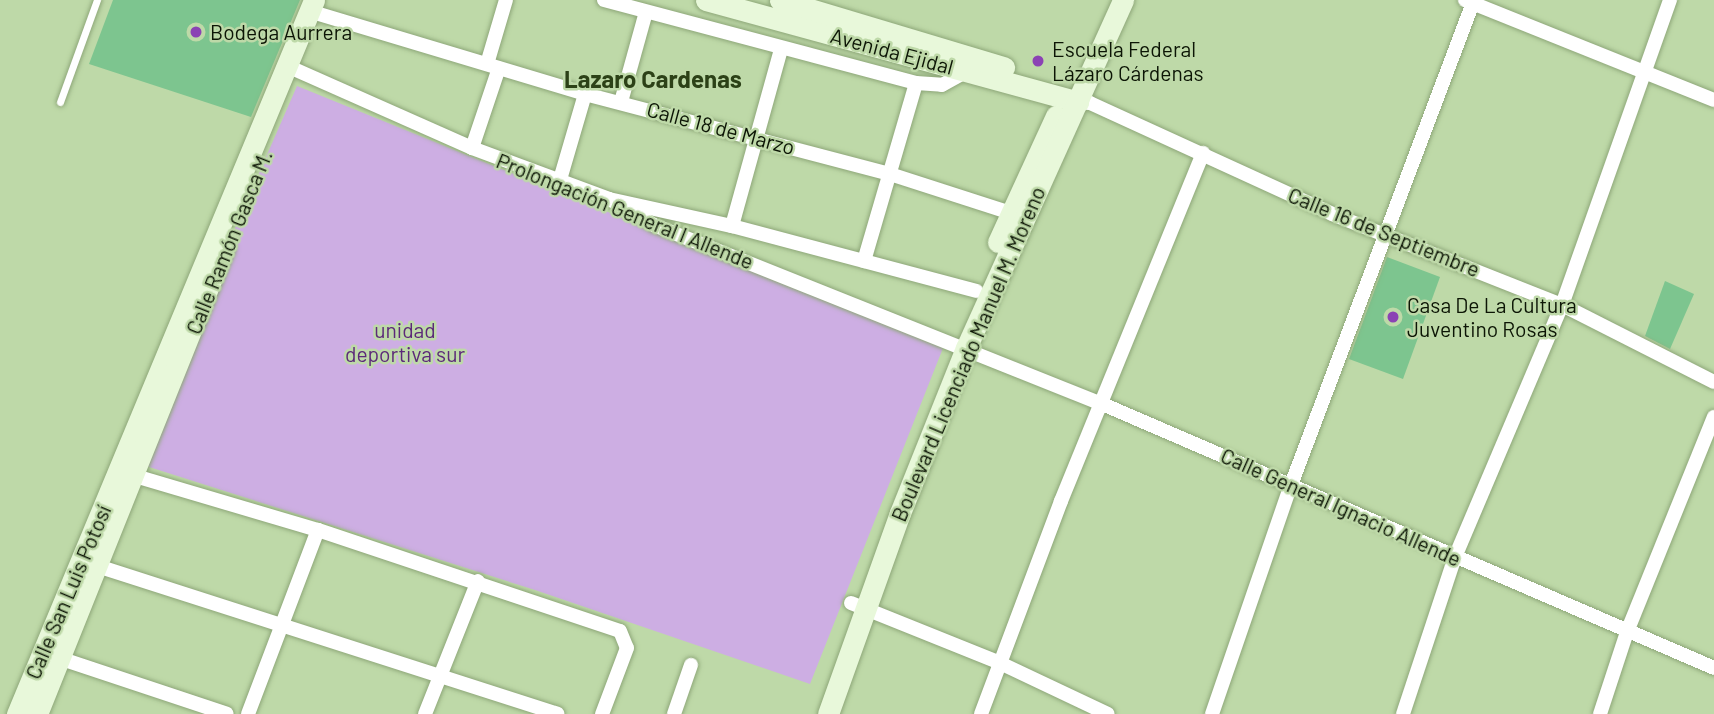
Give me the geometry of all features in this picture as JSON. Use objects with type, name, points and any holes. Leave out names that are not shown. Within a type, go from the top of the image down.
[{"type":"main road","name":"Avenida Ejidal","points":[[706,0],[975,66]]},
{"type":"main road","name":"Avenida Ejidal","points":[[780,0],[975,66],[1078,97]]},
{"type":"main road","name":"Boulevard Licenciado Manuel M. Moreno","points":[[816,714],[960,345],[1078,97],[1115,3]]},
{"type":"main road","name":"Calle Ramón Gasca M.","points":[[128,477],[227,224],[319,7]]},
{"type":"main road","name":"Boulevard Licenciado Manuel M. Moreno","points":[[960,345],[976,291],[1011,213],[1078,97]]},
{"type":"main road","name":"Calle San Luis Potosí","points":[[37,714],[52,656],[128,477]]},
{"type":"main road","name":"Boulevard Licenciado Manuel M. Moreno","points":[[828,714],[858,605]]},
{"type":"main road","name":"Calle San Luis Potosí","points":[[17,714],[52,656]]},
{"type":"street","points":[[472,148],[493,66],[506,0]]},
{"type":"street","points":[[604,0],[916,83],[942,85],[975,66]]},
{"type":"street","points":[[1403,714],[1455,557],[1562,304],[1671,0]]},
{"type":"street","points":[[1212,714],[1291,485],[1471,1],[1714,100]]},
{"type":"street","name":"Calle 18 de Marzo","points":[[319,7],[585,94],[755,136],[890,174],[1011,213]]},
{"type":"street","points":[[621,102],[646,12]]},
{"type":"street","points":[[732,226],[781,49]]},
{"type":"street","name":"Prolongación General I Allende","points":[[293,70],[472,148],[559,183],[609,199],[654,225],[960,345]]},
{"type":"street","points":[[864,261],[916,83]]},
{"type":"street","points":[[559,183],[585,94]]},
{"type":"street","name":"Calle 16 de Septiembre","points":[[1078,97],[1332,214],[1562,304],[1714,382]]},
{"type":"street","points":[[981,714],[1100,403],[1203,153]]},
{"type":"street","points":[[609,199],[732,226],[976,291]]},
{"type":"street","name":"Calle General Ignacio Allende","points":[[960,345],[1714,668]]},
{"type":"street","points":[[1600,714],[1627,632],[1714,417]]},
{"type":"street","points":[[128,477],[318,530],[620,631],[628,642],[602,714]]},
{"type":"street","points":[[248,714],[285,626],[318,530]]},
{"type":"street","points":[[89,564],[440,673],[556,714]]},
{"type":"street","points":[[425,714],[478,582]]},
{"type":"street","points":[[858,605],[1000,663],[1108,714]]},
{"type":"street","points":[[52,656],[227,714]]},
{"type":"street","points":[[674,714],[691,665]]},
{"type":"lane","points":[[60,102],[97,0]]},
{"type":"green space","name":"unidad deportiva sur","points":[[297,86],[943,348],[810,684],[535,590],[146,466],[235,228]]},
{"type":"building","name":"Bodega Aurrera","points":[[113,0],[300,0],[251,117],[89,64]]},
{"type":"building","name":"Casa De La Cultura Juventino Rosas","points":[[1387,257],[1440,277],[1403,379],[1349,359]]},
{"type":"building","points":[[1665,281],[1694,294],[1670,349],[1645,336]]},
{"type":"place","name":"Bodega Aurrera","points":[[196,32]]},
{"type":"place","name":"Escuela Federal Lázaro Cárdenas","points":[[1038,61]]},
{"type":"place","name":"Casa De La Cultura Juventino Rosas","points":[[1393,317]]},
{"type":"district","name":"Lazaro Cardenas","points":[[653,79]]}]
